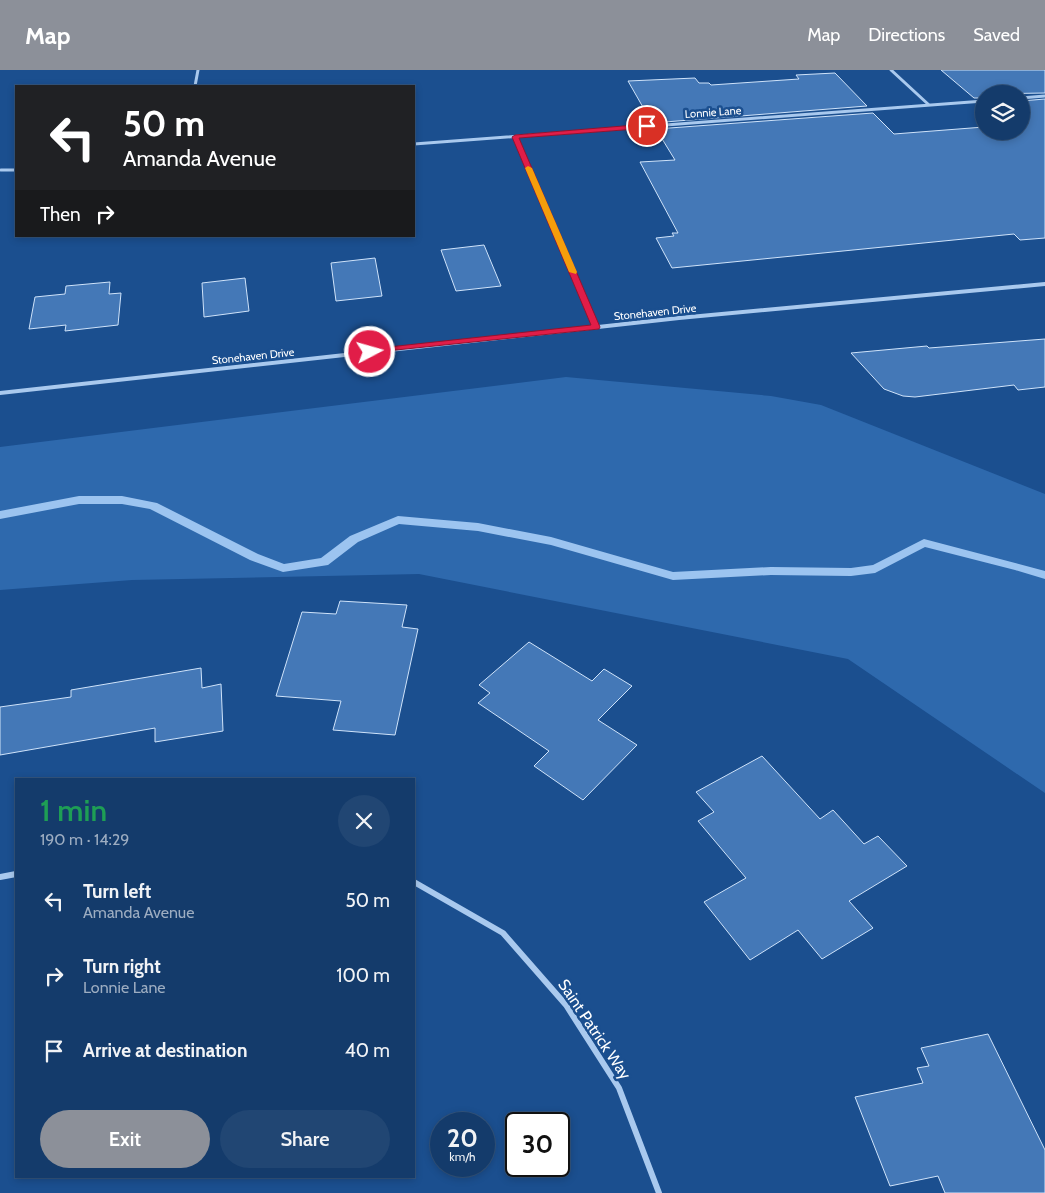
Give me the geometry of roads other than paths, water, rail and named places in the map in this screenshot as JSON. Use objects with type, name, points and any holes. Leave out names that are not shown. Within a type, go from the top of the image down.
[{"type":"street","points":[[195,85],[198,70]]},
{"type":"street","points":[[891,70],[929,105]]},
{"type":"street","points":[[1030,97],[1045,96]]},
{"type":"street","name":"Lonnie Lane","points":[[415,144],[975,102]]},
{"type":"street","points":[[515,137],[596,327]]},
{"type":"street","points":[[1,170],[15,170]]},
{"type":"street","name":"Stonehaven Drive","points":[[0,393],[596,327],[1045,284]]},
{"type":"street","points":[[0,877],[15,874]]},
{"type":"street","name":"Saint Patrick Way","points":[[415,883],[503,933],[566,1005],[619,1088],[659,1193]]},
{"type":"waterway","points":[[0,515],[79,500],[122,500],[153,506],[254,557],[283,568],[324,562],[354,539],[398,520],[478,527],[551,541],[673,576],[771,571],[851,572],[875,569],[924,543],[1017,566],[1045,575]]}]
